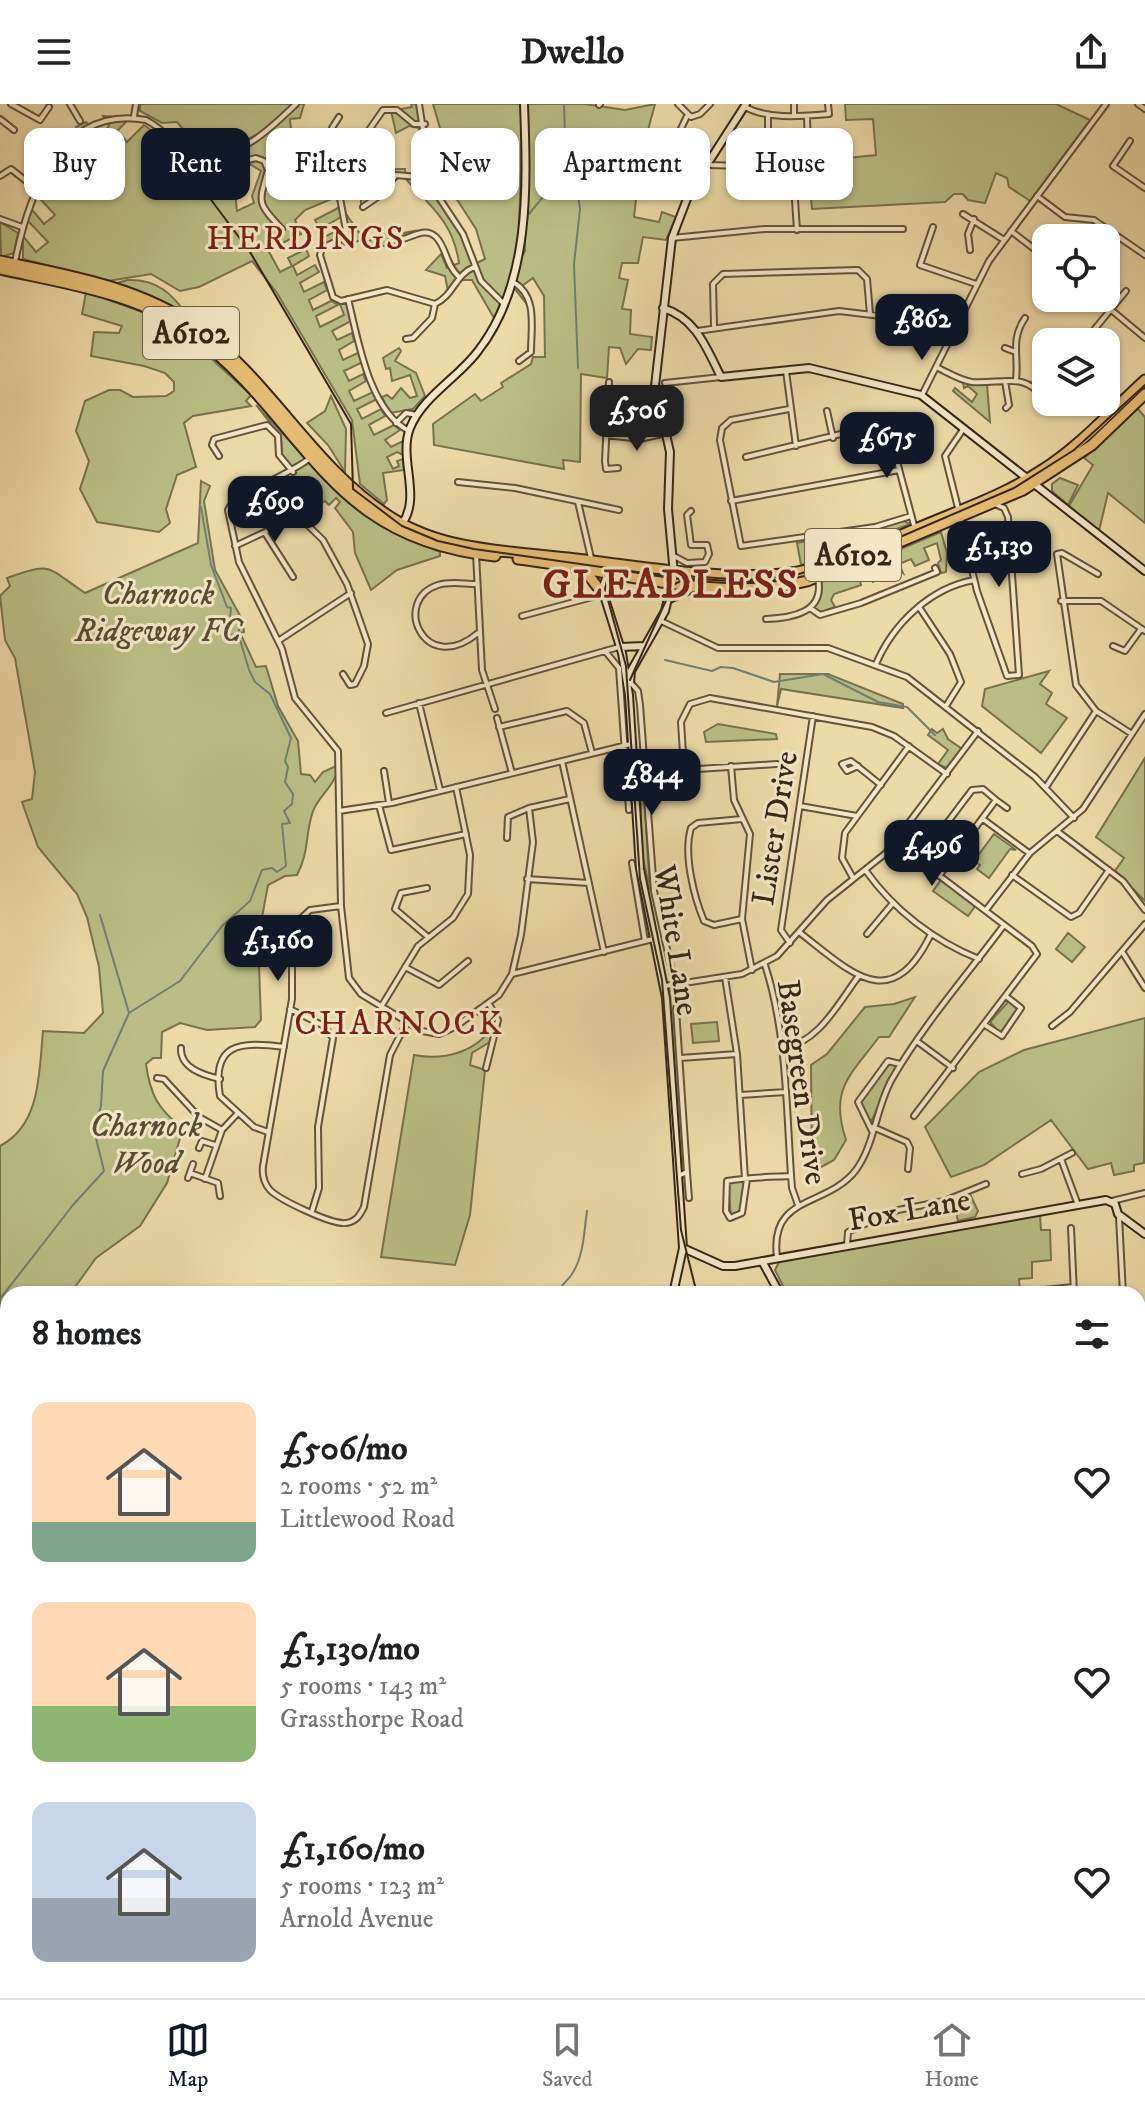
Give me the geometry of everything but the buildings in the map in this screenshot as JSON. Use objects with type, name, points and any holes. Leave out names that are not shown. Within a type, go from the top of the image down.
[{"type":"highway","name":"A6102","points":[[0,261],[112,287],[177,314],[221,349],[352,501],[406,526],[474,548],[587,563],[608,573],[701,585],[769,588],[818,578],[961,514],[1031,481],[1145,380]]},
{"type":"highway","name":"A6102","points":[[0,269],[110,295],[173,321],[217,355],[314,455]]},
{"type":"highway","name":"A6102","points":[[406,526],[440,548],[476,554],[744,575],[794,573],[840,560],[915,529],[995,504],[1101,438],[1145,394]]},
{"type":"highway","points":[[587,563],[603,594]]},
{"type":"highway","points":[[608,573],[622,564]]},
{"type":"highway","points":[[659,568],[673,582]]},
{"type":"highway","points":[[670,597],[701,585]]},
{"type":"main road","points":[[406,526],[410,496],[409,431],[417,415],[481,348],[513,282],[521,243],[524,104]]},
{"type":"main road","points":[[710,160],[746,105]]},
{"type":"main road","points":[[629,695],[630,681],[661,621],[673,582],[674,556],[668,509],[671,461],[655,386],[672,238],[687,200]]},
{"type":"main road","points":[[663,308],[674,312],[697,331],[721,377],[809,368],[921,395],[1145,571]]},
{"type":"main road","points":[[659,568],[674,556]]},
{"type":"main road","points":[[603,594],[603,581],[608,573]]},
{"type":"main road","name":"White Lane","points":[[603,594],[620,647],[629,695],[629,745],[635,773],[640,869],[664,986],[683,1248],[675,1286]]},
{"type":"main road","points":[[620,647],[646,645]]},
{"type":"main road","points":[[1112,1201],[1118,1214],[1145,1234]]},
{"type":"main road","name":"Fox Lane","points":[[683,1248],[723,1266],[1112,1201]]},
{"type":"main road","points":[[762,1261],[776,1286]]},
{"type":"street","points":[[11,104],[40,120],[49,107]]},
{"type":"street","points":[[70,104],[82,120],[73,126]]},
{"type":"street","points":[[134,116],[136,104]]},
{"type":"street","points":[[250,141],[296,104]]},
{"type":"street","points":[[419,104],[425,128]]},
{"type":"street","points":[[678,104],[687,116]]},
{"type":"street","points":[[687,116],[700,114],[710,104]]},
{"type":"street","points":[[794,104],[794,115]]},
{"type":"street","points":[[746,105],[768,115],[807,116],[829,114],[828,104]]},
{"type":"street","points":[[921,395],[976,284],[1004,240],[1106,104]]},
{"type":"street","points":[[1138,104],[1145,109]]},
{"type":"street","points":[[370,128],[383,110],[397,110],[414,124],[425,124]]},
{"type":"street","points":[[106,113],[134,116],[159,128]]},
{"type":"street","points":[[768,115],[768,128]]},
{"type":"street","points":[[681,128],[687,116]]},
{"type":"street","points":[[807,116],[807,128]]},
{"type":"street","points":[[332,128],[339,117]]},
{"type":"street","points":[[0,119],[14,130]]},
{"type":"street","points":[[1130,141],[1113,166],[1144,186]]},
{"type":"street","points":[[5,161],[24,179]]},
{"type":"street","points":[[0,176],[11,169]]},
{"type":"street","points":[[363,207],[379,196],[396,175],[411,176]]},
{"type":"street","points":[[266,177],[259,191],[260,201],[282,229]]},
{"type":"street","points":[[1037,196],[1065,217],[1094,220],[1145,255]]},
{"type":"street","points":[[15,264],[31,200]]},
{"type":"street","points":[[340,200],[347,236],[322,248],[320,255],[333,297],[348,299],[387,290],[435,304]]},
{"type":"street","points":[[442,200],[463,234],[484,285],[504,304]]},
{"type":"street","points":[[795,200],[797,230]]},
{"type":"street","points":[[963,214],[1004,240]]},
{"type":"street","points":[[0,219],[22,227]]},
{"type":"street","points":[[970,250],[968,234],[974,219]]},
{"type":"street","points":[[933,227],[919,268],[976,284]]},
{"type":"street","points":[[672,238],[756,229],[903,229]]},
{"type":"street","points":[[1011,231],[1032,247]]},
{"type":"street","points":[[392,240],[402,241],[423,232],[432,234],[448,267],[459,277]]},
{"type":"street","points":[[406,339],[413,338],[432,318],[435,304],[448,296],[459,277],[474,267]]},
{"type":"street","points":[[714,326],[713,284],[723,274],[858,270],[867,279],[870,314]]},
{"type":"street","points":[[513,282],[527,293],[531,305],[531,352],[519,361]]},
{"type":"street","points":[[1120,298],[1126,291]]},
{"type":"street","points":[[348,299],[374,386],[396,423],[409,431]]},
{"type":"street","points":[[697,331],[714,326],[830,311],[870,314],[948,341]]},
{"type":"street","points":[[1095,328],[1109,312]]},
{"type":"street","points":[[1115,312],[1145,338]]},
{"type":"street","points":[[1016,380],[1018,364],[1013,351],[1025,318]]},
{"type":"street","points":[[1005,348],[1013,351]]},
{"type":"street","points":[[935,367],[974,382],[1016,380],[1032,385]]},
{"type":"street","points":[[786,369],[796,446]]},
{"type":"street","points":[[665,383],[721,377]]},
{"type":"street","points":[[1004,380],[1009,405],[1006,408]]},
{"type":"street","points":[[609,382],[606,469],[618,468]]},
{"type":"street","points":[[789,409],[731,420],[724,425],[720,440],[738,542],[745,548],[875,527],[911,516]]},
{"type":"street","points":[[827,411],[833,438]]},
{"type":"street","points":[[396,423],[406,413],[417,415]]},
{"type":"street","points":[[746,457],[887,424],[908,422]]},
{"type":"street","points":[[887,424],[915,529]]},
{"type":"street","points":[[219,456],[212,445],[214,439],[267,425],[279,439],[279,455],[293,472]]},
{"type":"street","points":[[964,428],[945,456],[974,580],[1008,677],[1021,672],[1007,513],[995,504]]},
{"type":"street","points":[[606,435],[640,439],[666,433]]},
{"type":"street","points":[[314,455],[293,472],[230,503],[228,510],[245,576],[278,641],[295,698],[332,739],[340,758],[341,906],[349,978],[361,994],[425,1032],[444,1033],[489,1004],[512,974],[521,935],[533,835],[529,808]]},
{"type":"street","points":[[731,501],[899,470]]},
{"type":"street","points":[[458,482],[515,488],[619,510]]},
{"type":"street","points":[[271,483],[323,540],[351,593],[368,648],[355,684],[350,685],[343,674]]},
{"type":"street","points":[[578,502],[587,563]]},
{"type":"street","points":[[691,511],[687,515],[691,545],[707,545],[709,554],[705,562]]},
{"type":"street","points":[[235,546],[265,533],[295,512]]},
{"type":"street","points":[[265,533],[293,577]]},
{"type":"street","points":[[586,548],[587,563]]},
{"type":"street","points":[[1098,574],[1059,553],[1056,560],[1061,601],[1076,685],[1096,711],[1132,734]]},
{"type":"street","points":[[476,554],[482,670],[495,709]]},
{"type":"street","points":[[674,556],[687,563],[713,561]]},
{"type":"street","points":[[810,608],[820,615],[862,603],[937,572],[935,568]]},
{"type":"street","points":[[766,619],[798,616],[810,608],[819,592],[818,578]]},
{"type":"street","points":[[876,664],[885,641],[919,607],[949,585],[974,580]]},
{"type":"street","points":[[476,584],[446,584],[429,589],[419,602],[416,623],[430,643],[447,648],[462,644],[478,633]]},
{"type":"street","points":[[278,641],[351,593]]},
{"type":"street","points":[[522,616],[603,594]]},
{"type":"street","points":[[1061,601],[1101,601],[1143,630],[1125,651],[1113,646]]},
{"type":"street","points":[[919,607],[950,654],[961,682],[946,706]]},
{"type":"street","points":[[661,621],[718,648],[828,648],[915,681],[1046,787],[1074,818]]},
{"type":"street","points":[[386,713],[620,647]]},
{"type":"street","name":"White Lane","points":[[605,651],[619,668],[629,745],[629,810]]},
{"type":"street","name":"White Lane","points":[[630,681],[638,691],[654,891],[677,984],[682,993],[676,1009],[689,1198]]},
{"type":"street","points":[[684,769],[681,722],[687,707],[697,700],[710,698],[872,727],[909,746],[947,774]]},
{"type":"street","points":[[419,703],[440,791]]},
{"type":"street","points":[[499,727],[567,711],[584,723],[592,754]]},
{"type":"street","points":[[1046,787],[1096,711]]},
{"type":"street","points":[[986,910],[1030,853],[1074,818],[1091,799],[1145,714]]},
{"type":"street","name":"Lister Drive","points":[[790,943],[781,930],[813,716]]},
{"type":"street","points":[[497,718],[512,773]]},
{"type":"street","points":[[664,986],[725,977],[765,965],[853,878],[895,842],[978,731]]},
{"type":"street","points":[[339,811],[389,803],[629,745]]},
{"type":"street","points":[[853,878],[843,863],[841,845],[857,816],[909,746]]},
{"type":"street","points":[[562,761],[604,952]]},
{"type":"street","points":[[635,773],[777,764]]},
{"type":"street","points":[[731,766],[734,800],[750,834],[742,919],[753,971]]},
{"type":"street","points":[[858,766],[881,785]]},
{"type":"street","points":[[384,771],[389,803]]},
{"type":"street","points":[[381,1007],[404,967],[428,937],[453,918],[468,894],[471,873],[456,787]]},
{"type":"street","points":[[952,859],[938,848],[935,839],[972,790],[983,789],[1007,808]]},
{"type":"street","points":[[507,838],[508,817],[529,808],[570,799]]},
{"type":"street","points":[[939,876],[996,800]]},
{"type":"street","points":[[379,805],[391,850],[466,834]]},
{"type":"street","points":[[800,806],[857,816]]},
{"type":"street","points":[[742,819],[698,823],[691,828],[689,836],[692,875],[704,921],[714,925],[742,919]]},
{"type":"street","points":[[983,819],[1030,853]]},
{"type":"street","points":[[1057,831],[1136,894],[1145,910]]},
{"type":"street","points":[[895,842],[1032,946],[1037,954],[953,1068],[920,1104],[914,1116]]},
{"type":"street","name":"White Lane","points":[[632,863],[645,941]]},
{"type":"street","points":[[865,870],[893,903],[931,934],[979,959]]},
{"type":"street","points":[[1012,875],[1071,917],[1077,916],[1109,870]]},
{"type":"street","points":[[527,879],[589,883]]},
{"type":"street","points":[[427,888],[401,893],[395,909],[428,937]]},
{"type":"street","points":[[867,934],[893,903]]},
{"type":"street","points":[[341,906],[310,910],[292,927],[290,1009],[263,1166],[266,1183],[274,1193],[342,1223],[352,1222],[363,1211],[390,1055],[407,1022]]},
{"type":"street","points":[[1052,1026],[1123,953],[1145,924]]},
{"type":"street","points":[[777,1257],[778,1229],[786,1215],[798,1205],[827,1193],[847,1180],[863,1158],[889,1084],[1004,925]]},
{"type":"street","points":[[799,932],[858,977],[877,982],[899,977],[917,961],[931,934]]},
{"type":"street","points":[[512,974],[655,939]]},
{"type":"street","points":[[1123,953],[1145,988]]},
{"type":"street","points":[[404,967],[439,985],[468,961]]},
{"type":"street","name":"Basegreen Drive","points":[[765,965],[775,998],[786,1092],[791,1176],[798,1205]]},
{"type":"street","points":[[725,977],[737,1054],[746,1179],[742,1213],[730,1218],[726,1211],[726,1183],[746,1179],[791,1176]]},
{"type":"street","points":[[782,1049],[801,1043],[818,1030],[858,977]]},
{"type":"street","points":[[985,1025],[1002,1036],[1021,1008],[1007,997]]},
{"type":"street","points":[[486,1068],[498,1020],[489,1004]]},
{"type":"street","points":[[290,1009],[324,1026],[333,1038],[318,1127],[319,1188],[312,1212]]},
{"type":"street","points":[[918,1042],[953,1068]]},
{"type":"street","points":[[268,1132],[254,1127],[220,1096],[222,1057],[229,1048],[284,1047]]},
{"type":"street","points":[[181,1048],[181,1055],[189,1067],[220,1079]]},
{"type":"street","points":[[680,1058],[737,1054]]},
{"type":"street","points":[[902,1065],[888,1061],[858,1102],[873,1129],[907,1142],[908,1169]]},
{"type":"street","points":[[157,1078],[164,1079],[199,1117],[222,1130]]},
{"type":"street","points":[[740,1095],[786,1092]]},
{"type":"street","points":[[914,1100],[920,1104]]},
{"type":"street","points":[[205,1179],[222,1130],[238,1113]]},
{"type":"street","points":[[199,1148],[202,1141],[215,1146]]},
{"type":"street","points":[[1022,1174],[1072,1153]]},
{"type":"street","points":[[1061,1159],[1078,1205]]},
{"type":"street","points":[[193,1164],[189,1175],[219,1184],[220,1196]]},
{"type":"street","points":[[678,1176],[687,1172]]},
{"type":"street","points":[[847,1245],[848,1232],[884,1214],[953,1199],[986,1184]]},
{"type":"street","name":"Fox Lane","points":[[1112,1201],[1145,1193]]},
{"type":"street","points":[[1118,1214],[1122,1286]]},
{"type":"street","points":[[1071,1228],[1074,1286]]},
{"type":"green space","points":[[140,104],[304,104],[300,118],[290,119],[291,128],[272,128],[274,126],[250,138],[250,128],[182,128],[177,122],[162,123],[140,111]]},
{"type":"green space","points":[[416,104],[421,128],[409,126],[396,133],[391,111]]},
{"type":"green space","points":[[433,104],[585,104],[625,110],[655,104],[649,128],[535,128],[535,200],[636,200],[634,217],[659,222],[662,212],[676,217],[666,240],[643,237],[638,263],[622,263],[619,278],[628,280],[622,309],[631,310],[630,334],[652,337],[651,350],[638,349],[626,364],[620,348],[609,347],[607,378],[581,374],[580,462],[563,460],[564,469],[434,445],[433,424],[475,394],[481,401],[503,387],[501,383],[531,364],[533,357],[545,357],[544,296],[533,278],[522,286],[529,307],[510,283],[494,318],[472,280],[463,280],[448,291],[445,276],[426,270],[441,254],[447,268],[459,263],[452,236],[425,200],[439,200],[462,236],[473,265],[485,259],[476,229],[457,200],[519,200],[519,128],[440,128]],"holes":[[[522,139],[525,251],[515,268],[518,254]]]},
{"type":"green space","points":[[845,104],[1056,104],[1090,120],[1030,201],[1009,187],[1007,178],[996,173],[985,203],[968,200],[963,194],[954,194],[945,202],[812,209],[811,200],[853,200],[853,157],[876,155],[873,119],[846,120]]},
{"type":"green space","points":[[103,116],[130,118],[120,128],[107,128]]},
{"type":"green space","points":[[86,122],[92,128],[76,127]]},
{"type":"green space","points":[[141,128],[141,200],[236,200],[237,211],[254,203],[252,196],[261,171],[250,164],[250,145],[266,134],[266,200],[329,200],[305,210],[295,220],[301,234],[268,250],[280,272],[292,266],[288,258],[306,249],[309,256],[293,266],[297,275],[315,265],[319,272],[300,283],[304,292],[324,282],[327,290],[309,300],[313,310],[331,301],[338,305],[316,316],[320,327],[344,315],[340,304],[346,304],[351,321],[332,331],[337,340],[352,333],[354,341],[339,350],[343,360],[360,352],[363,362],[344,371],[349,381],[363,374],[366,381],[349,391],[354,401],[373,392],[377,399],[357,409],[362,419],[381,409],[385,416],[369,425],[374,435],[394,425],[400,430],[385,440],[391,447],[403,441],[403,455],[397,452],[387,457],[393,469],[399,466],[397,461],[403,459],[404,470],[383,473],[387,500],[384,504],[360,484],[352,420],[277,293],[252,261],[199,287],[180,291],[151,274],[108,281],[23,259],[23,236],[36,252],[48,242],[26,219],[29,206],[44,224],[55,215],[41,200],[125,200],[125,140],[127,142]]},
{"type":"green space","points":[[395,169],[405,169],[406,177],[411,177],[411,185],[403,176],[395,181]]},
{"type":"green space","points":[[337,200],[340,200],[346,214],[366,242],[396,230],[398,234],[414,231],[406,238],[388,238],[389,246],[364,246],[362,240],[343,245],[340,239],[326,243],[324,237],[349,225],[343,216],[320,229],[315,220],[340,207]]},
{"type":"green space","points":[[0,222],[18,233],[14,253],[1,257]]},
{"type":"green space","points":[[128,280],[156,285],[177,301],[189,317],[113,284]]},
{"type":"green space","points":[[86,292],[160,318],[168,334],[181,331],[251,395],[246,401],[251,406],[193,416],[184,423],[196,467],[177,475],[166,509],[170,523],[159,532],[97,522],[80,489],[89,461],[76,431],[85,401],[109,390],[120,390],[133,397],[166,396],[174,391],[174,382],[165,373],[91,356],[94,332],[119,333],[122,326],[82,314]]},
{"type":"green space","points":[[399,348],[401,351],[395,361],[416,373],[425,396],[413,409],[390,413],[382,397],[387,395],[392,399],[401,388],[410,398],[417,396],[410,375],[392,381],[390,368],[386,369],[383,358]]},
{"type":"green space","points":[[963,382],[987,384],[990,422],[953,391],[955,388],[972,402],[977,394],[968,386],[964,388]]},
{"type":"green space","points":[[331,396],[346,429],[345,472],[328,445],[307,423],[325,411]]},
{"type":"green space","points":[[256,405],[342,497],[382,526],[440,552],[440,556],[397,570],[371,590],[355,553],[353,532],[335,508],[340,502],[336,498],[329,505],[325,501],[320,504],[291,477],[296,473],[282,456],[281,437]]},
{"type":"green space","points":[[1137,408],[1145,417],[1145,523],[1108,493],[1099,531],[1069,506],[1093,465],[1084,458]]},
{"type":"green space","points":[[1060,478],[1078,485],[1068,505],[1052,491],[1052,484]]},
{"type":"green space","points":[[201,481],[210,486],[204,501],[215,570],[243,621],[244,632],[227,636],[228,642],[242,637],[256,667],[266,666],[278,706],[298,741],[301,774],[310,775],[315,782],[323,772],[338,765],[337,772],[312,814],[297,875],[285,876],[268,885],[258,939],[261,1020],[255,1027],[207,1030],[180,1023],[162,1032],[161,1058],[153,1058],[146,1064],[153,1093],[161,1108],[183,1128],[167,1183],[140,1226],[96,1258],[76,1286],[0,1286],[0,1146],[13,1137],[31,1111],[43,1031],[84,1033],[103,1013],[99,967],[87,917],[77,894],[38,847],[22,802],[32,799],[35,772],[15,658],[5,640],[0,596],[10,586],[7,578],[42,568],[55,572],[85,593],[198,543]]},
{"type":"green space","points":[[904,521],[910,524],[801,565],[797,543]]},
{"type":"green space","points":[[941,532],[947,553],[946,572],[941,573],[937,543],[924,548],[929,560],[915,566],[911,559],[899,564],[903,573],[891,564],[882,567],[885,576],[873,582],[868,572],[859,577],[861,585],[834,594],[831,600],[835,607],[819,613],[813,611],[822,582]]},
{"type":"green space","points":[[1049,671],[1040,684],[1052,693],[1046,704],[1067,718],[1041,753],[982,706],[985,689]]},
{"type":"green space","points":[[780,674],[828,674],[903,704],[903,708],[781,689],[777,706]]},
{"type":"green space","points":[[718,724],[776,734],[777,739],[706,742],[704,732]]},
{"type":"green space","points":[[932,729],[937,733],[943,729],[948,739],[962,749],[946,768],[938,764],[948,750],[928,735]]},
{"type":"green space","points":[[1145,758],[1145,901],[1115,871],[1124,858],[1096,837]]},
{"type":"green space","points":[[640,776],[643,777],[650,890],[642,854]]},
{"type":"green space","points":[[994,834],[1016,850],[1010,849],[989,878],[977,869],[980,865],[974,861]]},
{"type":"green space","points":[[941,880],[976,905],[968,916],[933,891]]},
{"type":"green space","points":[[1068,933],[1085,947],[1072,962],[1056,949]]},
{"type":"green space","points":[[673,988],[679,993],[674,1004],[684,1170],[680,1171],[668,993]]},
{"type":"green space","points":[[915,997],[889,1037],[879,1037],[851,1073],[841,1095],[840,1108],[846,1140],[834,1160],[812,1172],[811,1065],[827,1054],[865,1007],[894,1004]]},
{"type":"green space","points":[[1009,1001],[1018,1010],[1000,1033],[990,1022]]},
{"type":"green space","points":[[1145,1018],[1144,1163],[1134,1165],[1134,1171],[1114,1175],[1111,1163],[1088,1169],[1051,1120],[984,1165],[951,1177],[925,1127],[979,1072],[1024,1050]]},
{"type":"green space","points":[[717,1022],[719,1041],[693,1043],[691,1024]]},
{"type":"green space","points":[[494,1024],[493,1040],[472,1053],[470,1065],[485,1070],[470,1215],[455,1265],[381,1257],[414,1055],[437,1057],[470,1048]]},
{"type":"green space","points":[[891,1062],[897,1066],[870,1124],[860,1102]]},
{"type":"green space","points":[[742,1181],[745,1186],[741,1210],[731,1216],[728,1183]]},
{"type":"green space","points":[[970,1194],[978,1211],[975,1217],[958,1221],[954,1202]]},
{"type":"green space","points":[[1040,1215],[1041,1230],[1050,1230],[1051,1260],[1032,1262],[1032,1278],[1019,1279],[1019,1286],[783,1286],[775,1270],[781,1258]]},
{"type":"waterway","points":[[564,104],[565,140],[572,150],[580,209],[574,264],[578,368]]},
{"type":"waterway","points":[[529,214],[540,200]]},
{"type":"waterway","points":[[10,1286],[73,1205],[104,1171],[94,1130],[101,1106],[103,1071],[129,1013],[180,981],[222,926],[250,901],[262,870],[272,868],[277,872],[286,866],[282,824],[290,823],[284,811],[292,804],[293,794],[285,782],[288,767],[285,761],[291,738],[270,694],[255,682],[249,670],[238,633],[241,623],[230,618],[231,608],[227,607],[211,565],[201,507]]},
{"type":"waterway","points":[[665,660],[712,671],[721,667],[733,668],[774,682],[823,674],[878,702],[907,707],[935,735]]},
{"type":"waterway","points":[[100,915],[129,1013]]},
{"type":"waterway","points":[[563,1286],[579,1259],[587,1211]]},
{"type":"tram line","points":[[211,200],[250,252],[351,424],[353,489],[402,526],[438,541],[474,549],[644,573],[745,580],[793,576],[858,555],[1014,488],[1074,450],[1145,385]]},
{"type":"tram line","points":[[620,571],[608,576],[605,589],[626,666],[640,879],[662,980],[681,1230],[695,1286]]},
{"type":"tram line","points":[[630,680],[673,585],[688,577]]},
{"type":"district","name":"HERDINGS","points":[[306,237]]},
{"type":"district","name":"GLEADLESS","points":[[671,583]]},
{"type":"district","name":"CHARNOCK","points":[[399,1022]]},
{"type":"park label","name":"Charnock Ridgeway FC","points":[[158,612]]},
{"type":"park label","name":"Charnock Wood","points":[[146,1144]]}]
